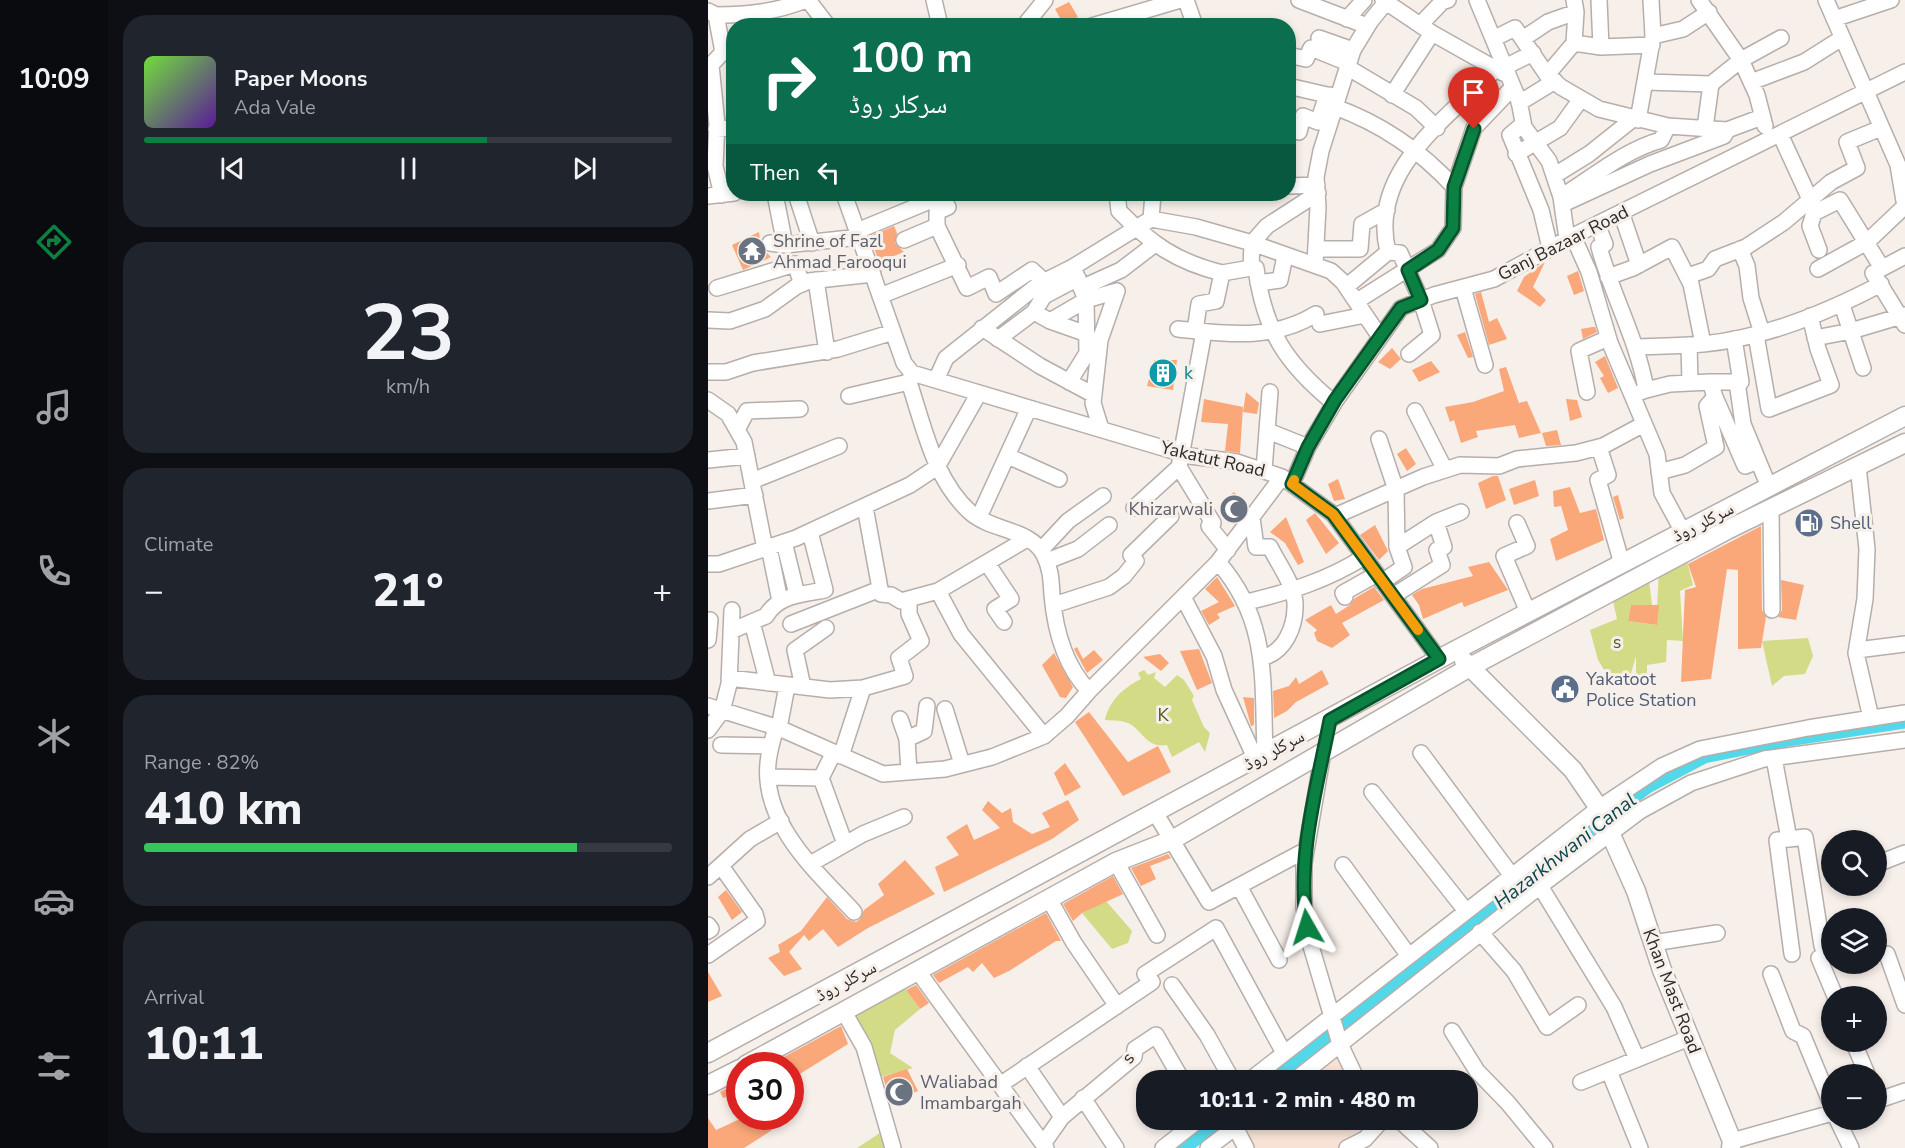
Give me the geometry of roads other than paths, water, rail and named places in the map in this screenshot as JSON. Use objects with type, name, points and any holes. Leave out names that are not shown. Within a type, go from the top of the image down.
[{"type":"main road","name":"سرکلر روڈ","points":[[708,1053],[1156,814],[1447,655],[1905,416]]},
{"type":"main road","points":[[770,1052],[1116,862],[1172,840],[1470,667],[1772,508],[1905,443]]},
{"type":"main road","points":[[1772,486],[1772,508]]},
{"type":"main road","points":[[1447,655],[1470,667],[1573,770],[1599,808]]},
{"type":"main road","points":[[1323,752],[1330,720]]},
{"type":"main road","name":"Khan Mast Road","points":[[1599,808],[1612,833],[1731,1144]]},
{"type":"main road","points":[[831,989],[844,1012]]},
{"type":"main road","points":[[708,1085],[726,1075]]},
{"type":"street","points":[[721,195],[712,167],[716,129],[709,64],[723,52],[712,13],[750,15],[786,8],[807,0],[822,18]]},
{"type":"street","points":[[934,0],[938,18]]},
{"type":"street","points":[[1030,18],[1045,0]]},
{"type":"street","points":[[1134,18],[1180,0]]},
{"type":"street","points":[[1186,0],[1193,18]]},
{"type":"street","points":[[1299,0],[1367,26]]},
{"type":"street","points":[[1347,19],[1364,0]]},
{"type":"street","points":[[1392,95],[1426,29],[1442,2],[1448,0]]},
{"type":"street","points":[[1477,0],[1505,75],[1519,103],[1523,124],[1553,171],[1570,237],[1586,267],[1608,338],[1639,393]]},
{"type":"street","points":[[1524,38],[1575,6],[1600,0],[1601,47]]},
{"type":"street","points":[[1526,178],[1553,171],[1589,154],[1636,119],[1646,82],[1652,40],[1651,0]]},
{"type":"street","points":[[1818,269],[1866,242],[1905,206],[1902,170],[1864,92],[1826,0]]},
{"type":"street","points":[[1834,19],[1891,0]]},
{"type":"street","points":[[1380,337],[1347,286],[1316,257],[1317,168],[1333,100],[1349,60],[1367,26],[1385,1],[1426,29],[1505,75]]},
{"type":"street","points":[[1519,103],[1551,78],[1574,43],[1575,6]]},
{"type":"street","points":[[1574,43],[1601,47],[1652,40],[1683,29],[1704,6],[1742,60],[1762,117],[1775,136],[1812,207]]},
{"type":"street","points":[[1493,39],[1515,28],[1551,78],[1599,110],[1668,126],[1727,130],[1762,117]]},
{"type":"street","points":[[1319,38],[1392,95],[1416,108],[1437,128]]},
{"type":"street","points":[[1646,82],[1711,84],[1742,60],[1781,38]]},
{"type":"street","points":[[1751,82],[1804,62],[1842,38]]},
{"type":"street","points":[[1296,57],[1306,60],[1311,48],[1349,60]]},
{"type":"street","points":[[1388,252],[1387,210],[1394,180],[1414,151],[1437,128],[1533,53]]},
{"type":"street","name":"Ganj Bazaar Road","points":[[715,708],[777,727],[883,774],[962,765],[992,757],[1044,735],[1067,716],[1223,556],[1252,518],[1287,481],[1334,403],[1401,308],[1494,279],[1570,237],[1905,72]]},
{"type":"street","points":[[1357,301],[1438,250],[1453,228],[1454,187],[1474,129],[1505,75]]},
{"type":"street","points":[[1705,128],[1711,84]]},
{"type":"street","points":[[1296,88],[1333,100],[1393,133],[1436,168],[1454,187]]},
{"type":"street","points":[[1516,154],[1560,128],[1581,99]]},
{"type":"street","points":[[1296,131],[1299,132],[1303,116],[1318,122],[1333,100]]},
{"type":"street","points":[[1523,124],[1510,135],[1541,210],[1550,248]]},
{"type":"street","points":[[1562,200],[1619,159],[1645,145],[1661,140],[1668,126]]},
{"type":"street","points":[[716,129],[726,128]]},
{"type":"street","points":[[1819,250],[1810,226],[1812,207],[1831,182],[1857,168],[1847,142],[1881,128]]},
{"type":"street","points":[[1562,200],[1724,136],[1727,130]]},
{"type":"street","points":[[1296,187],[1317,189]]},
{"type":"street","points":[[1251,268],[1252,243],[1267,226],[1317,189]]},
{"type":"street","points":[[1688,276],[1708,269],[1715,259],[1740,249],[1812,207],[1840,200],[1882,268]]},
{"type":"street","points":[[775,201],[778,244],[812,243],[858,234],[929,201]]},
{"type":"street","points":[[798,201],[812,243]]},
{"type":"street","points":[[846,201],[910,378],[937,467],[972,514],[1038,545],[1053,578],[1054,605],[1064,654],[1080,681],[1089,691]]},
{"type":"street","points":[[945,201],[948,207],[937,212],[937,225],[967,288],[989,277],[996,294],[1032,270],[1045,282]]},
{"type":"street","points":[[1118,201],[1119,211],[1155,244],[1198,267],[1222,273],[1256,268],[1263,310],[1284,354],[1302,375],[1334,403]]},
{"type":"street","points":[[1151,219],[1152,201]]},
{"type":"street","points":[[1050,321],[1080,283],[1136,228],[1151,219],[1196,227],[1252,243],[1285,256],[1316,257],[1360,249],[1362,224],[1387,210]]},
{"type":"street","points":[[1621,212],[1639,265]]},
{"type":"street","points":[[1598,224],[1605,244],[1599,247],[1608,277],[1635,347],[1644,424],[1657,454],[1662,494],[1683,532]]},
{"type":"street","points":[[904,240],[937,225]]},
{"type":"street","points":[[717,288],[795,264],[812,243]]},
{"type":"street","points":[[998,339],[1034,312],[1044,296],[1121,270],[1155,244]]},
{"type":"street","points":[[1608,277],[1639,265],[1672,248],[1688,276],[1696,345],[1690,383]]},
{"type":"street","points":[[1740,249],[1747,266],[1759,334],[1759,360],[1769,409],[1831,385],[1810,316]]},
{"type":"street","points":[[1347,286],[1388,252],[1400,253],[1421,300],[1432,335],[1409,354]]},
{"type":"street","points":[[1258,283],[1280,280],[1285,256]]},
{"type":"street","points":[[1815,338],[1903,319],[1873,273],[1905,256]]},
{"type":"street","points":[[1586,267],[1603,260]]},
{"type":"street","points":[[795,264],[809,282],[826,351]]},
{"type":"street","points":[[880,296],[958,265]]},
{"type":"street","points":[[1134,508],[1180,460],[1199,332],[1198,304],[1216,301],[1222,273]]},
{"type":"street","points":[[708,320],[730,321],[765,309],[809,282],[873,274]]},
{"type":"street","points":[[936,380],[946,358],[982,328],[1045,282],[1080,283],[1117,291],[1100,340],[1093,403],[1101,429]]},
{"type":"street","points":[[1069,382],[1087,353],[1087,334],[1080,283]]},
{"type":"street","points":[[1635,347],[1696,345],[1759,334],[1842,304],[1881,284]]},
{"type":"street","points":[[1462,288],[1485,365]]},
{"type":"street","points":[[1599,306],[1615,299]]},
{"type":"street","points":[[1842,304],[1863,368]]},
{"type":"street","points":[[1034,312],[1050,321],[1087,334]]},
{"type":"street","points":[[1178,329],[1229,336],[1272,332],[1318,319],[1365,315]]},
{"type":"street","points":[[982,328],[1040,366],[1094,395]]},
{"type":"street","points":[[708,372],[726,372],[753,363],[826,351],[893,332]]},
{"type":"street","points":[[1587,392],[1579,351],[1608,338]]},
{"type":"street","points":[[1639,393],[1670,384],[1690,383],[1712,389],[1741,382],[1734,339]]},
{"type":"street","points":[[1738,364],[1759,360]]},
{"type":"street","points":[[849,396],[910,378]]},
{"type":"street","name":"Yakatut Road","points":[[910,378],[936,380],[1101,429],[1180,460],[1238,462],[1264,470],[1287,481],[1335,516],[1393,596],[1447,655]]},
{"type":"street","points":[[1737,382],[1743,424],[1758,461],[1772,486]]},
{"type":"street","points":[[708,388],[708,399],[728,414],[738,428],[747,456],[780,601]]},
{"type":"street","points":[[1712,389],[1745,466],[1758,461]]},
{"type":"street","points":[[1659,472],[1685,465],[1716,447],[1707,406],[1712,389]]},
{"type":"street","points":[[1264,470],[1270,392]]},
{"type":"street","points":[[708,564],[719,564],[810,532],[910,485],[937,467],[979,393]]},
{"type":"street","points":[[980,517],[1029,408]]},
{"type":"street","points":[[738,428],[747,411],[800,409]]},
{"type":"street","points":[[1415,411],[1444,470]]},
{"type":"street","points":[[1335,516],[1460,465],[1499,466],[1517,459],[1554,456],[1599,447],[1644,424]]},
{"type":"street","points":[[1268,431],[1308,447]]},
{"type":"street","points":[[1345,597],[1343,593],[1404,567],[1398,547],[1396,490],[1379,439]]},
{"type":"street","points":[[708,501],[753,488],[839,446]]},
{"type":"street","points":[[1599,447],[1608,475],[1598,480],[1622,564]]},
{"type":"street","points":[[708,460],[747,456]]},
{"type":"street","points":[[1008,456],[1059,479]]},
{"type":"street","points":[[1180,460],[1213,523],[1209,526],[1256,624],[1261,658],[1261,757]]},
{"type":"street","points":[[1858,466],[1867,549],[1865,599],[1857,650],[1871,718]]},
{"type":"street","points":[[1044,556],[1068,521],[1103,496]]},
{"type":"street","points":[[865,507],[881,594],[891,595],[901,601],[938,591],[1027,540]]},
{"type":"street","points":[[1772,508],[1772,610]]},
{"type":"street","points":[[1398,547],[1436,522],[1461,512]]},
{"type":"street","points":[[1054,605],[1116,583],[1136,561],[1131,555],[1171,516]]},
{"type":"street","points":[[1252,518],[1256,547],[1270,547],[1295,603],[1289,637],[1278,650],[1261,658]]},
{"type":"street","points":[[1393,596],[1442,565],[1437,550],[1444,547],[1436,522]]},
{"type":"street","points":[[1517,523],[1527,546],[1504,556],[1528,612]]},
{"type":"street","points":[[1044,556],[1078,549],[1109,525]]},
{"type":"street","points":[[810,532],[831,609]]},
{"type":"street","points":[[784,542],[797,595]]},
{"type":"street","points":[[1247,602],[1291,591],[1341,572],[1364,556]]},
{"type":"street","points":[[987,563],[1011,599],[995,609],[1004,622]]},
{"type":"street","points":[[791,624],[880,589]]},
{"type":"street","points":[[731,631],[766,616],[772,605],[780,601],[825,590]]},
{"type":"street","points":[[938,591],[961,634],[1044,735]]},
{"type":"street","points":[[1183,597],[1214,656],[1224,690],[1261,757]]},
{"type":"street","points":[[729,678],[830,690],[863,688],[905,676],[899,658],[921,641],[909,614],[909,599]]},
{"type":"street","points":[[708,730],[729,678],[732,610]]},
{"type":"street","points":[[708,640],[710,620]]},
{"type":"street","points":[[752,622],[768,683]]},
{"type":"street","points":[[803,687],[795,650],[826,628]]},
{"type":"street","points":[[1857,650],[1905,644]]},
{"type":"street","points":[[787,686],[768,765],[773,801],[781,821],[800,853],[854,912]]},
{"type":"street","points":[[821,778],[838,754],[863,688]]},
{"type":"street","points":[[907,739],[924,731],[927,706]]},
{"type":"street","points":[[945,709],[962,765]]},
{"type":"street","points":[[1263,1070],[1599,808],[1662,766],[1700,749],[1905,713]]},
{"type":"street","points":[[900,719],[907,739],[909,772]]},
{"type":"street","points":[[1308,1070],[1540,886],[1640,811],[1690,783],[1774,758],[1905,740]]},
{"type":"street","points":[[720,745],[771,746]]},
{"type":"street","points":[[1323,752],[1306,850],[1304,908],[1311,946],[1340,1044],[1352,1070]]},
{"type":"street","points":[[1421,753],[1512,876]]},
{"type":"street","points":[[1774,758],[1789,839]]},
{"type":"street","points":[[769,777],[821,778]]},
{"type":"street","points":[[821,778],[845,844]]},
{"type":"street","points":[[1372,792],[1466,911]]},
{"type":"street","points":[[1156,814],[1209,902],[1306,850]]},
{"type":"street","points":[[810,864],[845,844],[904,817]]},
{"type":"street","points":[[708,877],[750,839],[781,821]]},
{"type":"street","points":[[1792,954],[1778,840],[1805,837],[1820,952],[1832,986]]},
{"type":"street","points":[[1887,860],[1905,853]]},
{"type":"street","points":[[1116,862],[1157,935]]},
{"type":"street","points":[[708,955],[757,921],[755,914],[721,866]]},
{"type":"street","points":[[1343,866],[1409,956]]},
{"type":"street","points":[[1239,886],[1279,960]]},
{"type":"street","points":[[1540,886],[1614,1007],[1637,1059]]},
{"type":"street","points":[[1050,899],[1074,944],[1117,1005]]},
{"type":"street","points":[[708,925],[711,929],[708,931]]},
{"type":"street","points":[[1000,1085],[1152,982],[1145,974],[1216,928],[1284,1053]]},
{"type":"street","points":[[1480,932],[1514,971],[1546,1027],[1578,1005]]},
{"type":"street","points":[[1653,943],[1717,933]]},
{"type":"street","points":[[1887,954],[1905,1005]]},
{"type":"street","points":[[917,970],[1045,1146]]},
{"type":"street","points":[[1771,974],[1793,1031],[1803,1036],[1821,1079]]},
{"type":"street","points":[[1172,985],[1207,1035],[1226,1070]]},
{"type":"street","points":[[844,1012],[864,1047],[893,1148]]},
{"type":"street","points":[[1452,1031],[1476,1071],[1508,1102],[1545,1148]]},
{"type":"street","name":"s","points":[[1045,1146],[1062,1117],[1134,1057],[1135,1048],[1156,1035],[1176,1070]]},
{"type":"street","points":[[1581,1082],[1689,1038]]},
{"type":"street","points":[[1028,1066],[1062,1117]]},
{"type":"street","points":[[1609,1071],[1640,1148]]},
{"type":"street","points":[[1887,1096],[1905,1091]]},
{"type":"street","points":[[1083,1098],[1116,1148]]},
{"type":"street","points":[[1731,1144],[1821,1116]]},
{"type":"street","points":[[1163,1148],[1186,1130]]},
{"type":"street","points":[[1208,1148],[1231,1130]]},
{"type":"street","points":[[1242,1130],[1246,1148]]},
{"type":"street","points":[[1347,1148],[1365,1138],[1373,1130]]},
{"type":"street","points":[[1410,1130],[1430,1148]]},
{"type":"street","points":[[1842,1130],[1851,1148]]},
{"type":"waterway","name":"Hazarkhwani Canal","points":[[1284,1070],[1591,827],[1649,785],[1704,756],[1788,739],[1905,721]]},
{"type":"waterway","name":"Hazarkhwani Canal","points":[[1183,1148],[1207,1130]]},
{"type":"place","name":"Shrine of Fazl Ahmad Farooqui","points":[[752,251]]},
{"type":"place","name":"k","points":[[1163,373]]},
{"type":"place","name":"Khizarwali","points":[[1234,509]]},
{"type":"place","name":"Shell","points":[[1809,523]]},
{"type":"place","name":"Yakatoot Police Station","points":[[1565,689]]},
{"type":"place","name":"Waliabad Imambargah","points":[[899,1092]]},
{"type":"park label","name":"K","points":[[1163,715]]}]
